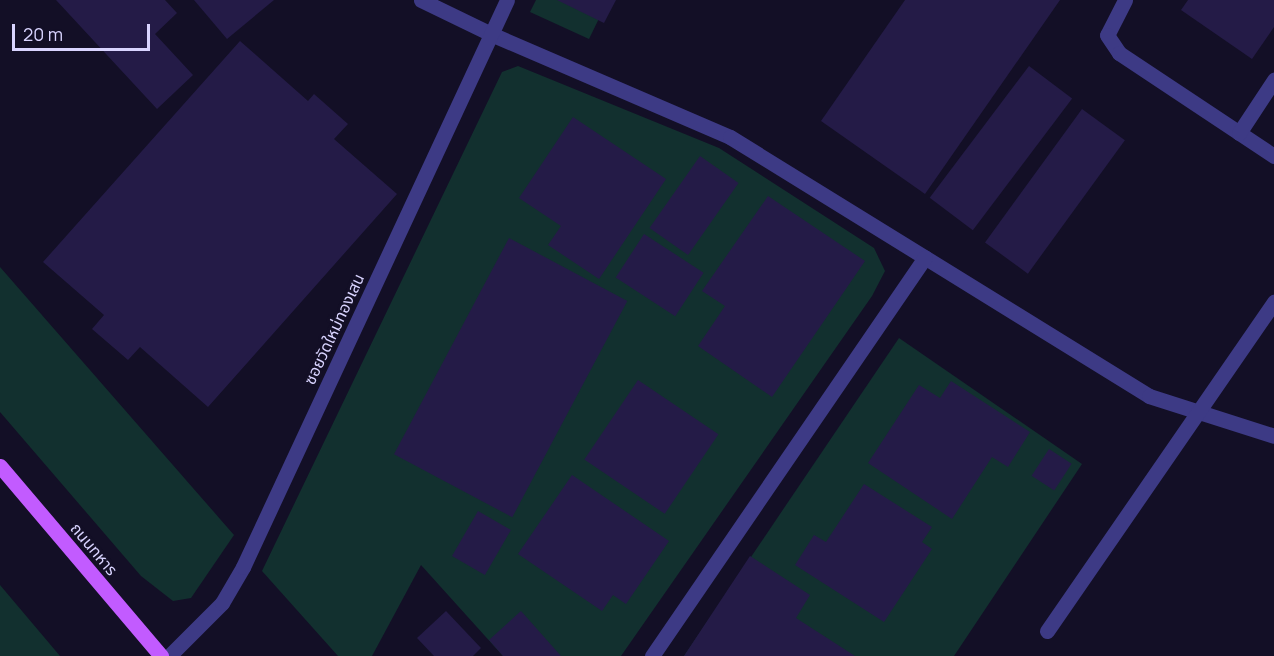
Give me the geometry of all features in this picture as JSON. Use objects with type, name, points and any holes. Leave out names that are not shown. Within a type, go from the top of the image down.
[{"type":"main road","name":"ถนนทหาร","points":[[0,466],[161,656]]},
{"type":"street","points":[[421,0],[491,34],[730,137],[1149,396],[1274,436]]},
{"type":"street","name":"ซอยวัดใหม่ทองเสน","points":[[169,656],[222,603],[243,567],[507,0]]},
{"type":"street","points":[[1125,0],[1107,35],[1119,52],[1274,156]]},
{"type":"street","points":[[1239,133],[1274,80]]},
{"type":"street","points":[[652,656],[925,257]]},
{"type":"street","points":[[1047,631],[1274,302]]},
{"type":"green space","points":[[536,0],[608,0],[589,39],[530,12]]},
{"type":"green space","points":[[518,66],[719,148],[874,248],[885,271],[872,296],[621,656],[503,656],[421,565],[372,656],[338,656],[262,571],[502,72]]},
{"type":"green space","points":[[0,267],[234,535],[191,598],[173,601],[141,576],[0,412]]},
{"type":"green space","points":[[899,338],[1082,464],[954,656],[684,656]]},
{"type":"green space","points":[[0,585],[60,656],[0,656]]},
{"type":"building","points":[[56,0],[165,0],[177,13],[155,34],[193,75],[157,109]]},
{"type":"building","points":[[194,0],[274,0],[227,39]]},
{"type":"building","points":[[557,0],[616,0],[604,23]]},
{"type":"building","points":[[905,0],[1060,0],[925,194],[821,121]]},
{"type":"building","points":[[1188,0],[1274,0],[1274,27],[1252,59],[1181,10]]},
{"type":"building","points":[[240,41],[308,101],[314,94],[348,124],[334,139],[397,194],[208,407],[140,347],[128,360],[92,329],[104,315],[43,262]]},
{"type":"building","points":[[1029,66],[1072,98],[973,230],[930,198]]},
{"type":"building","points":[[1082,109],[1125,140],[1028,274],[985,242]]},
{"type":"building","points":[[573,117],[666,179],[599,279],[548,245],[561,226],[519,198]]},
{"type":"building","points":[[700,156],[739,183],[688,255],[650,228]]},
{"type":"building","points":[[768,196],[865,261],[772,397],[698,346],[725,306],[702,291]]},
{"type":"building","points":[[644,234],[704,273],[675,316],[616,278]]},
{"type":"building","points":[[509,238],[627,301],[512,517],[394,454]]},
{"type":"building","points":[[638,380],[718,434],[665,514],[584,460]]},
{"type":"building","points":[[951,381],[1030,432],[1008,467],[992,457],[952,519],[868,463],[919,385],[940,398]]},
{"type":"building","points":[[1049,449],[1072,464],[1054,491],[1032,476]]},
{"type":"building","points":[[572,475],[669,541],[626,604],[613,595],[602,611],[518,554]]},
{"type":"building","points":[[864,484],[932,527],[922,542],[932,549],[884,622],[795,565],[814,535],[826,542]]},
{"type":"building","points":[[478,511],[511,530],[485,575],[452,556]]},
{"type":"building","points":[[750,556],[810,595],[796,618],[855,656],[684,656]]},
{"type":"building","points":[[446,611],[481,648],[473,656],[434,656],[417,638]]},
{"type":"building","points":[[521,611],[561,656],[503,656],[489,640]]}]
